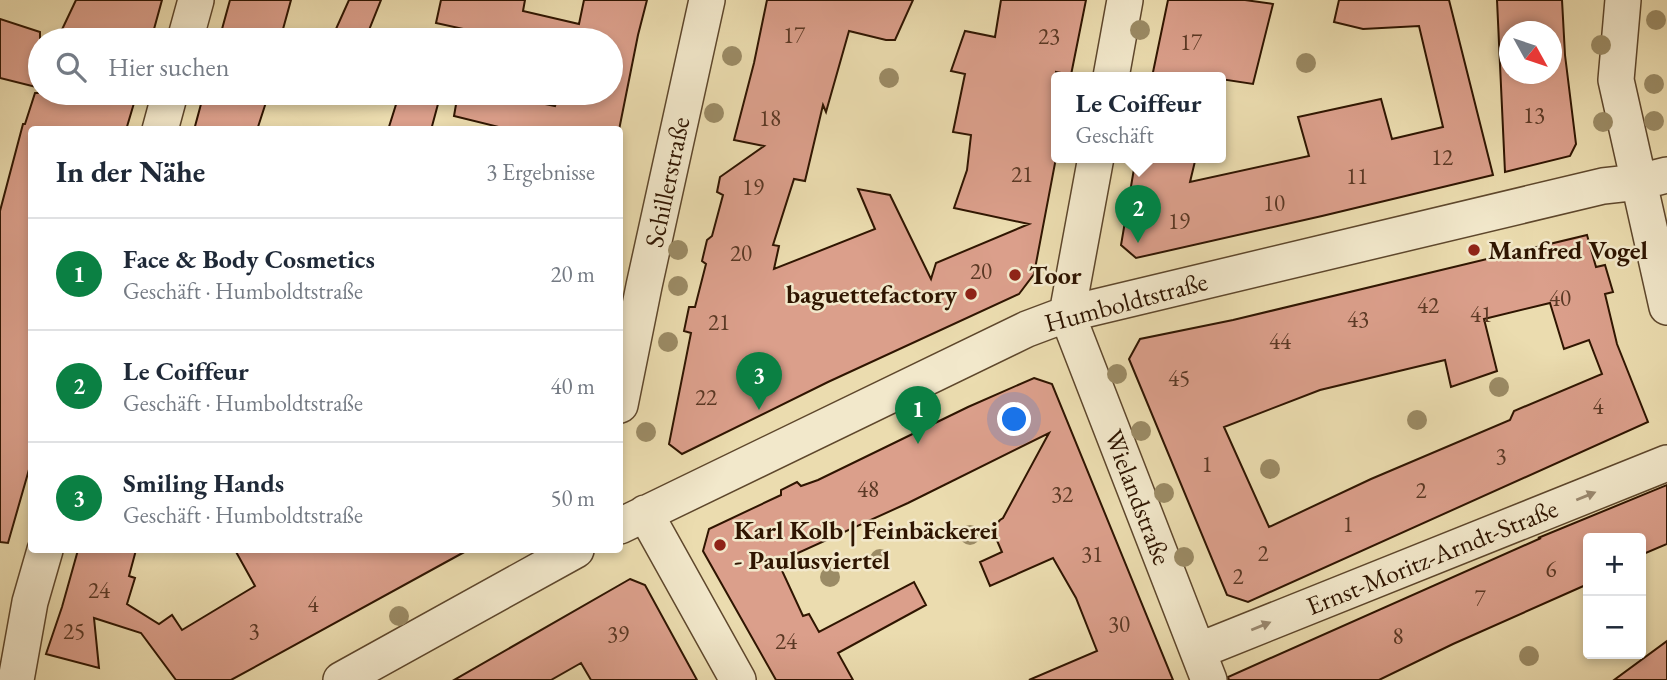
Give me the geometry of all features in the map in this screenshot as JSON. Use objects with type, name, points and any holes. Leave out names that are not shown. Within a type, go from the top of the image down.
[{"type":"street","points":[[188,28],[196,0]]},
{"type":"street","name":"Schillerstraße","points":[[623,390],[707,0]]},
{"type":"street","points":[[1112,72],[1125,0]]},
{"type":"street","points":[[1623,0],[1616,80],[1653,178],[1667,307]]},
{"type":"street","points":[[161,126],[167,105]]},
{"type":"street","points":[[1067,314],[1095,163]]},
{"type":"street","name":"Humboldtstraße","points":[[632,520],[1027,329],[1067,314],[1603,186],[1653,178]]},
{"type":"street","name":"Wielandstraße","points":[[1067,314],[1203,666]]},
{"type":"street","name":"Ernst-Moritz-Arndt-Straße","points":[[1203,666],[1667,463]]},
{"type":"street","points":[[632,520],[738,680]]},
{"type":"street","points":[[16,680],[30,603],[44,553]]},
{"type":"street","points":[[341,680],[571,553]]},
{"type":"street","points":[[0,628],[30,603]]},
{"type":"building","points":[[76,0],[162,0],[154,28],[63,28]]},
{"type":"building","points":[[230,0],[291,0],[283,28],[222,28]]},
{"type":"building","points":[[349,0],[381,0],[370,28],[336,28]]},
{"type":"building","points":[[441,0],[525,0],[523,11],[579,24],[584,0],[647,0],[620,126],[495,126],[454,116],[456,105],[623,105],[623,28],[459,28],[436,23]]},
{"type":"building","points":[[767,0],[913,0],[895,40],[849,31],[826,112],[823,105],[805,181],[794,179],[773,245],[779,246],[774,269],[875,229],[858,189],[890,195],[931,279],[936,263],[1029,224],[954,208],[967,170],[971,135],[953,132],[965,74],[951,71],[965,31],[995,37],[1001,0],[1086,0],[1072,72],[1051,72],[1051,163],[1055,163],[1034,274],[1019,294],[828,382],[682,454],[669,444],[691,333],[684,331],[689,307],[695,307],[706,264],[702,261],[707,240],[712,236],[723,195],[717,192],[720,177],[764,146],[734,140]]},
{"type":"building","points":[[1168,0],[1245,0],[1273,4],[1253,84],[1226,80],[1226,72],[1153,72]]},
{"type":"building","points":[[1339,0],[1449,0],[1493,175],[1136,258],[1121,245],[1135,163],[1195,163],[1190,182],[1309,156],[1298,117],[1381,99],[1392,139],[1443,127],[1419,26],[1363,29],[1334,22]]},
{"type":"building","points":[[1497,0],[1562,0],[1565,55],[1576,144],[1570,156],[1505,172],[1501,84],[1562,84],[1562,21],[1499,21],[1499,43]]},
{"type":"building","points":[[0,19],[28,28],[28,85],[0,78]]},
{"type":"building","points":[[31,105],[133,105],[127,126],[28,126],[28,473],[8,543],[0,542],[0,211]]},
{"type":"building","points":[[201,105],[265,105],[258,126],[195,126]]},
{"type":"building","points":[[396,105],[438,105],[432,126],[389,126]]},
{"type":"building","points":[[1587,235],[1596,267],[1605,265],[1613,292],[1605,294],[1617,344],[1648,422],[1248,602],[1227,595],[1129,359],[1140,339],[1233,320]],"holes":[[[1550,303],[1564,349],[1589,340],[1602,374],[1514,411],[1510,420],[1371,479],[1269,527],[1224,427],[1320,390],[1445,360],[1451,387],[1497,371],[1484,319]]]},
{"type":"building","points":[[1034,378],[1052,384],[1173,680],[1029,680],[1097,651],[1076,598],[1053,558],[990,586],[980,562],[1002,552],[992,529],[1003,518],[1049,433],[908,503],[778,562],[803,616],[809,614],[819,632],[914,582],[926,605],[838,653],[853,680],[776,680],[703,551],[709,529],[781,495],[781,490],[797,482],[801,486],[818,480]]},
{"type":"building","points":[[1667,485],[1667,544],[1646,553],[1646,533],[1583,533],[1583,586],[1379,680],[1229,680],[1228,677],[1541,538],[1538,538]]},
{"type":"building","points":[[77,553],[135,553],[129,576],[135,578],[127,604],[159,624],[172,615],[182,630],[255,586],[237,553],[463,553],[231,680],[176,680],[141,633],[94,618],[99,668],[46,654]]},
{"type":"building","points":[[630,579],[645,585],[697,680],[591,680],[581,663],[551,680],[454,680]]},
{"type":"building","points":[[1667,641],[1667,680],[1614,680],[1646,659]]},
{"type":"place","name":"Le Coiffeur","points":[[1138,243]]},
{"type":"place","name":"Manfred Vogel","points":[[1474,250]]},
{"type":"place","name":"Toor","points":[[1015,275]]},
{"type":"place","name":"baguettefactory","points":[[971,294]]},
{"type":"place","name":"Smiling Hands","points":[[759,410]]},
{"type":"place","name":"Face & Body Cosmetics","points":[[918,444]]},
{"type":"place","name":"Karl Kolb | Feinbäckerei - Paulusviertel","points":[[720,545]]}]
